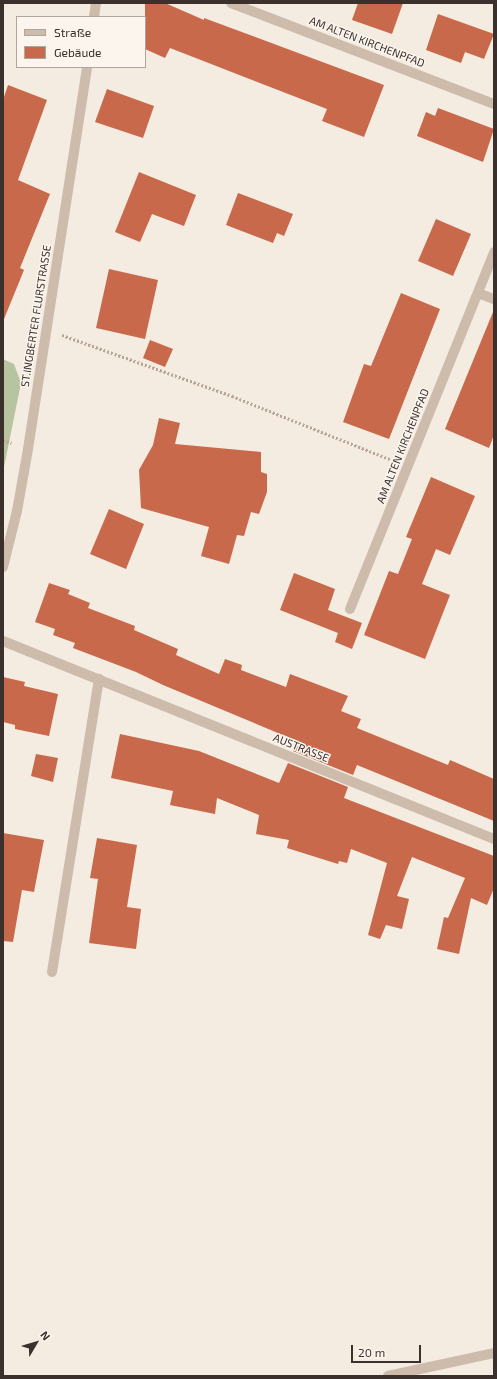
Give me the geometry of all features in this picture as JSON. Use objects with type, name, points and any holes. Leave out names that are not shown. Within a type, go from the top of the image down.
[{"type":"street","points":[[94,16],[96,3]]},
{"type":"street","name":"AM ALTEN KIRCHENPFAD","points":[[231,3],[494,104]]},
{"type":"street","name":"ST.INGBERTER FLURSTRASSE","points":[[3,567],[17,511],[47,329],[87,68]]},
{"type":"street","name":"AM ALTEN KIRCHENPFAD","points":[[350,609],[494,252]]},
{"type":"street","points":[[478,293],[494,299]]},
{"type":"street","name":"AUSTRASSE","points":[[3,641],[494,838]]},
{"type":"street","points":[[52,972],[99,679]]},
{"type":"street","points":[[388,1376],[494,1353]]},
{"type":"path","points":[[47,329],[232,396],[408,467]]},
{"type":"green space","points":[[3,359],[14,364],[21,383],[3,472]]},
{"type":"building","points":[[145,3],[165,3],[204,20],[204,18],[384,85],[364,137],[322,121],[327,109],[170,48],[165,58],[146,49]]},
{"type":"building","points":[[358,3],[403,3],[392,34],[352,20]]},
{"type":"building","points":[[438,14],[494,34],[484,59],[465,52],[461,63],[426,50]]},
{"type":"building","points":[[8,85],[47,100],[18,180],[50,194],[20,268],[24,270],[4,319],[3,100]]},
{"type":"building","points":[[107,89],[154,106],[143,138],[95,122]]},
{"type":"building","points":[[438,108],[494,129],[483,162],[417,136],[426,112],[435,116]]},
{"type":"building","points":[[139,172],[196,195],[184,226],[152,214],[140,242],[115,232]]},
{"type":"building","points":[[238,193],[293,214],[284,236],[277,233],[273,243],[226,225]]},
{"type":"building","points":[[436,219],[471,234],[453,276],[418,261]]},
{"type":"building","points":[[109,269],[158,280],[145,339],[96,328]]},
{"type":"building","points":[[401,293],[440,309],[389,439],[343,422],[364,364],[371,366]]},
{"type":"building","points":[[493,312],[494,435],[489,448],[445,429]]},
{"type":"building","points":[[150,340],[173,349],[165,367],[143,358]]},
{"type":"building","points":[[159,418],[180,423],[175,444],[261,452],[261,472],[267,474],[267,492],[259,514],[251,512],[244,536],[237,535],[229,564],[201,556],[209,527],[141,508],[139,470],[153,445]]},
{"type":"building","points":[[431,477],[475,496],[450,555],[436,549],[422,584],[450,595],[425,659],[364,635],[389,571],[398,574],[412,539],[406,537]]},
{"type":"building","points":[[109,509],[144,524],[126,569],[90,554]]},
{"type":"building","points":[[294,573],[335,589],[328,610],[362,623],[352,649],[335,642],[338,633],[280,610]]},
{"type":"building","points":[[49,583],[70,590],[68,594],[90,603],[88,608],[135,626],[134,630],[178,649],[176,655],[219,674],[225,659],[242,665],[241,670],[286,687],[290,674],[348,696],[341,711],[361,719],[357,728],[448,765],[450,760],[494,779],[494,821],[357,765],[353,775],[293,751],[297,741],[163,685],[136,672],[73,648],[75,643],[53,635],[55,629],[35,622]]},
{"type":"building","points":[[3,677],[25,682],[24,686],[58,694],[49,736],[15,729],[15,725],[3,722]]},
{"type":"building","points":[[120,734],[199,751],[279,783],[288,763],[348,787],[344,798],[494,856],[494,888],[487,905],[471,898],[459,954],[437,949],[444,917],[448,918],[465,878],[412,857],[397,896],[409,899],[402,929],[386,925],[380,939],[368,935],[387,863],[351,849],[347,863],[339,861],[338,864],[287,848],[289,840],[256,834],[259,815],[217,798],[215,814],[170,805],[173,791],[111,778]]},
{"type":"building","points":[[36,754],[58,758],[53,782],[31,776]]},
{"type":"building","points":[[3,833],[44,840],[34,892],[22,890],[13,942],[3,941]]},
{"type":"building","points":[[97,838],[137,845],[127,907],[141,909],[136,949],[89,943],[98,879],[90,878]]}]
